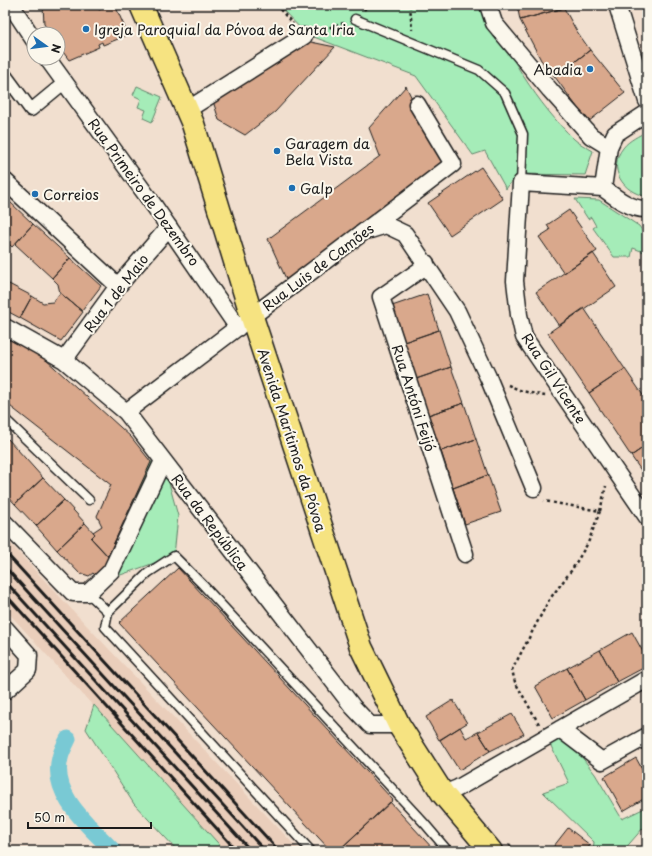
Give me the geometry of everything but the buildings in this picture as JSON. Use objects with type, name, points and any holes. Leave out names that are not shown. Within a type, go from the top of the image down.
[{"type":"main road","name":"Avenida Marítimos da Póvoa","points":[[141,5],[193,124],[245,322],[361,647],[399,725],[442,794],[491,851]]},
{"type":"street","points":[[11,5],[26,28]]},
{"type":"street","points":[[488,5],[494,23],[545,84],[591,136],[609,147]]},
{"type":"street","points":[[617,5],[647,101]]},
{"type":"street","points":[[187,110],[304,36]]},
{"type":"street","name":"Rua Primeiro de Dezembro","points":[[53,66],[169,227],[245,322]]},
{"type":"street","points":[[6,76],[31,110],[65,82]]},
{"type":"street","name":"Rua Luis de Camões","points":[[126,412],[453,164],[417,104]]},
{"type":"street","points":[[603,188],[609,147],[615,134],[647,112]]},
{"type":"street","points":[[5,181],[118,286]]},
{"type":"street","points":[[521,183],[603,188],[618,199],[640,209],[647,209]]},
{"type":"street","name":"Rua Gil Vicente","points":[[521,183],[514,281],[524,337],[647,517]]},
{"type":"street","points":[[363,232],[386,225],[405,234],[426,263],[457,311],[488,378],[534,488]]},
{"type":"street","name":"Rua 1 de Maio","points":[[64,360],[118,286],[169,227]]},
{"type":"street","name":"Rua Antóni Feijó","points":[[426,263],[420,270],[381,297],[466,554]]},
{"type":"street","name":"Rua da República","points":[[5,327],[64,360],[126,412],[352,707],[370,725],[399,725]]},
{"type":"street","points":[[5,523],[81,593],[111,571],[163,461]]},
{"type":"street","points":[[5,628],[29,655],[28,670],[5,692]]},
{"type":"street","points":[[442,794],[458,788],[647,679]]},
{"type":"street","points":[[553,733],[602,761],[647,736]]},
{"type":"lane","points":[[355,19],[413,41],[479,70],[505,93],[524,134],[521,183]]},
{"type":"lane","points":[[5,419],[89,500]]},
{"type":"lane","points":[[311,851],[105,627],[108,612],[148,573],[174,556],[203,585],[415,813],[448,851]]},
{"type":"lane","points":[[81,593],[108,612]]},
{"type":"path","points":[[410,5],[413,41]]},
{"type":"path","points":[[488,378],[522,391],[568,401]]},
{"type":"path","points":[[553,733],[515,682],[512,670],[549,600],[571,571],[588,543],[600,511],[605,489],[613,467]]},
{"type":"path","points":[[534,488],[544,501],[600,511]]},
{"type":"shaded area","points":[[5,538],[300,851],[225,851],[5,609]]},
{"type":"green space","points":[[278,5],[488,5],[513,59],[548,111],[574,139],[593,151],[585,175],[517,174],[506,189],[485,151],[473,155],[416,76],[306,34]]},
{"type":"green space","points":[[137,86],[162,97],[152,122],[143,118],[146,110],[138,107],[141,99],[133,95]]},
{"type":"green space","points":[[647,131],[646,196],[630,190],[624,185],[617,171],[617,164],[618,156],[625,145]]},
{"type":"green space","points":[[575,199],[599,200],[639,226],[645,238],[644,252],[633,248],[631,257],[614,257],[593,228],[596,226],[591,217],[588,219]]},
{"type":"green space","points":[[163,461],[178,516],[174,556],[98,583],[151,462]]},
{"type":"green space","points":[[94,705],[225,851],[178,851],[134,804],[86,729]]},
{"type":"green space","points":[[560,729],[595,774],[622,819],[647,807],[647,830],[643,828],[623,851],[593,851],[594,842],[543,792],[569,783],[550,744]]},
{"type":"waterway","points":[[68,739],[60,758],[59,772],[61,785],[74,810],[113,851]]},
{"type":"railway","points":[[5,552],[279,851]]},
{"type":"railway","points":[[5,567],[265,851]]},
{"type":"railway","points":[[5,581],[251,851]]},
{"type":"railway","points":[[5,594],[237,851]]},
{"type":"place","name":"Igreja Paroquial da Póvoa de Santa Iria","points":[[86,29]]},
{"type":"place","name":"Abadia","points":[[590,69]]},
{"type":"place","name":"Garagem da Bela Vista","points":[[277,151]]},
{"type":"place","name":"Galp","points":[[292,188]]},
{"type":"place","name":"Correios","points":[[35,194]]}]
